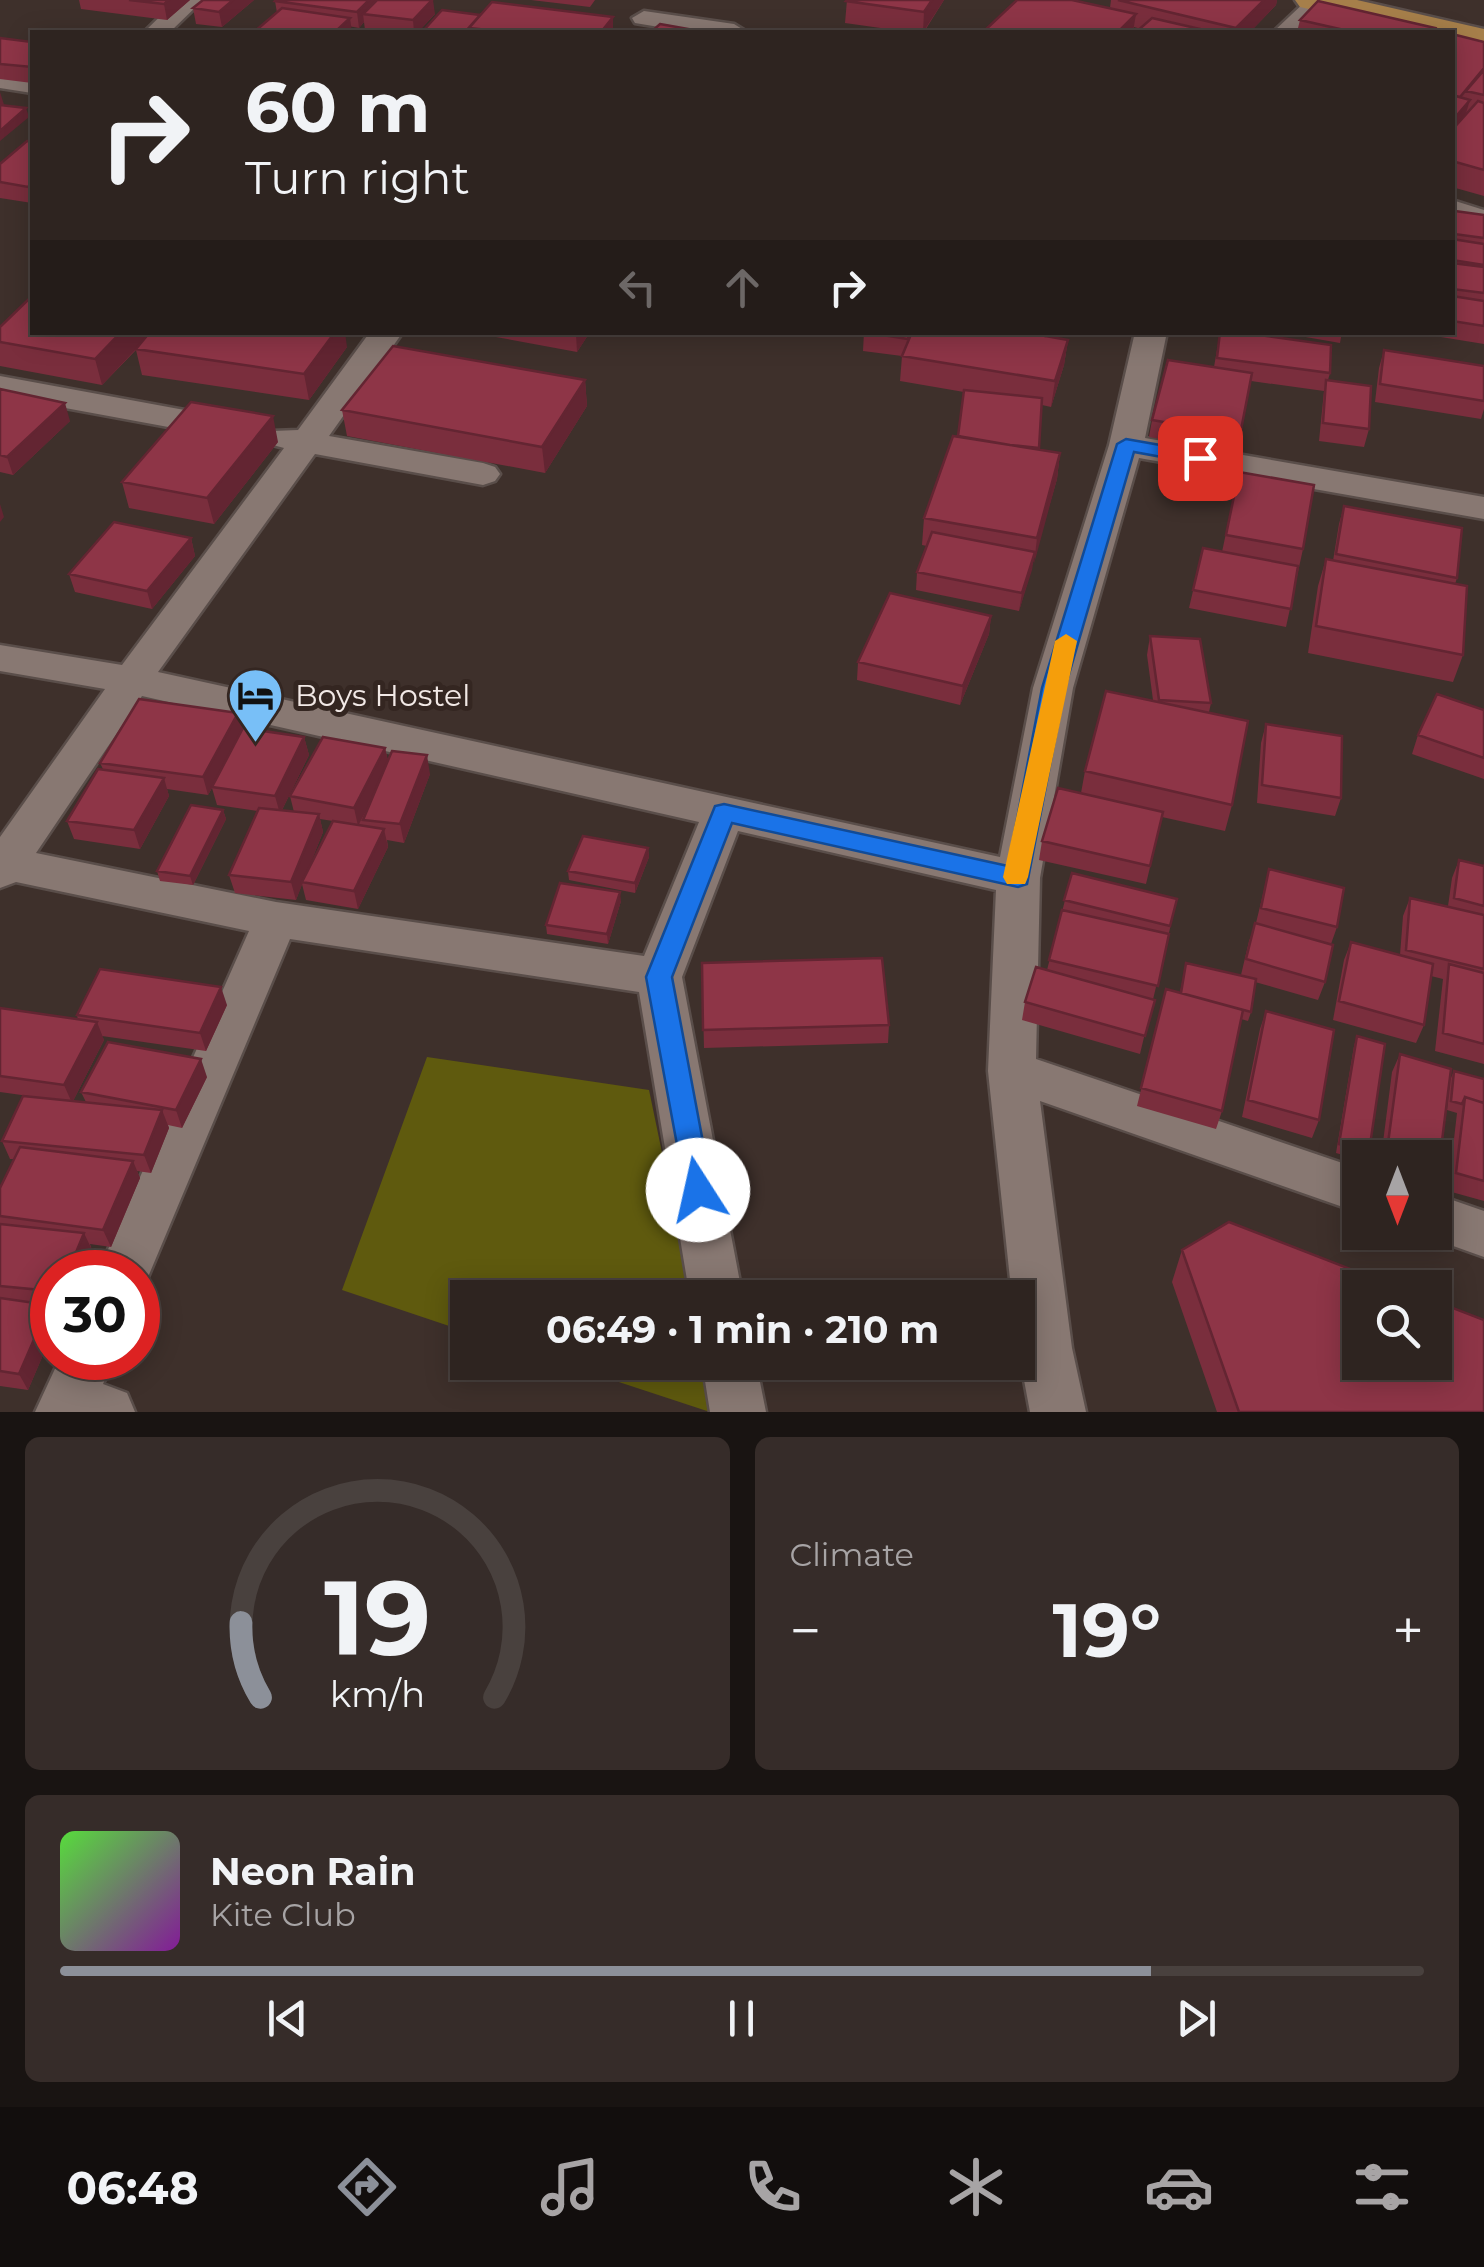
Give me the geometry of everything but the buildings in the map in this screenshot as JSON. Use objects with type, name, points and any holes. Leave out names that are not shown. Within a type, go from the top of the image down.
[{"type":"main road","points":[[1316,0],[1445,30]]},
{"type":"main road","points":[[1391,0],[1484,20]]},
{"type":"main road","points":[[1455,32],[1484,39]]},
{"type":"street","points":[[158,30],[192,0]]},
{"type":"street","points":[[1288,30],[1316,0]]},
{"type":"street","points":[[644,17],[722,30]]},
{"type":"street","points":[[0,80],[30,86]]},
{"type":"street","points":[[1455,210],[1484,220]]},
{"type":"street","points":[[379,335],[2,865],[276,919],[659,977]]},
{"type":"street","points":[[1058,1412],[1044,1348],[1012,1072],[1018,878],[1053,688],[1126,444],[1151,335]]},
{"type":"street","points":[[0,386],[483,474]]},
{"type":"street","points":[[1126,444],[1484,508]]},
{"type":"street","points":[[0,658],[132,680],[1018,878]]},
{"type":"street","points":[[714,1280],[659,977],[724,812]]},
{"type":"street","points":[[133,1250],[276,919]]},
{"type":"street","points":[[1012,1072],[1342,1186]]},
{"type":"street","points":[[1452,1223],[1484,1234]]},
{"type":"street","points":[[732,1380],[738,1412]]},
{"type":"shaded area","points":[[427,1057],[649,1090],[688,1280],[450,1280],[450,1326],[342,1290]]},
{"type":"shaded area","points":[[613,1380],[707,1380],[710,1412]]},
{"type":"slow traffic","points":[[1016,877],[1066,641]]},
{"type":"place","name":"Boys Hostel","points":[[256,744]]},
{"type":"route","points":[[698,1190],[659,977],[724,812],[1018,878],[1053,688],[1126,444],[1200,458]]}]
